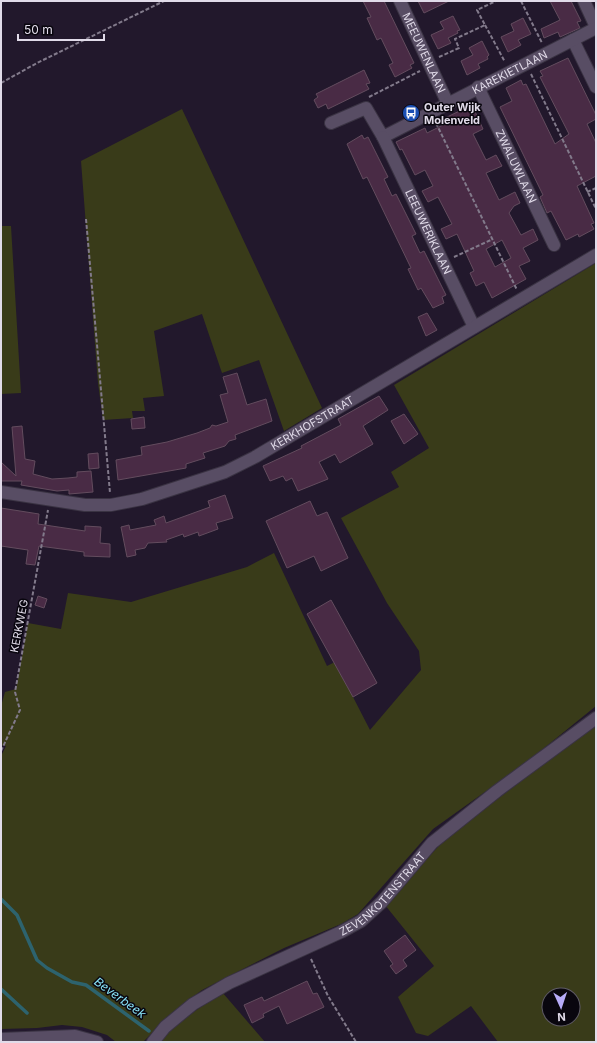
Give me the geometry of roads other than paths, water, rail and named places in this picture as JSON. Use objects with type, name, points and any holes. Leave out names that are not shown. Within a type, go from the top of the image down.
[{"type":"street","name":"MEEUWENLAAN","points":[[400,1],[448,104]]},
{"type":"street","points":[[584,1],[596,28]]},
{"type":"street","name":"KAREKIETLAAN","points":[[383,137],[478,87],[596,28]]},
{"type":"street","points":[[573,40],[596,87]]},
{"type":"street","name":"ZWALUWLAAN","points":[[478,87],[554,245]]},
{"type":"street","points":[[331,123],[366,108],[383,137]]},
{"type":"street","name":"LEEUWERIKLAAN","points":[[383,137],[474,327]]},
{"type":"street","name":"KERKHOFSTRAAT","points":[[1,492],[85,505],[111,505],[142,500],[211,477],[255,457],[596,255]]},
{"type":"street","name":"ZEVENKOTENSTRAAT","points":[[153,1042],[165,1027],[193,1004],[229,982],[341,932],[361,921],[382,902],[432,843],[497,791],[596,718]]},
{"type":"street","points":[[1,1039],[75,1036],[98,1042]]},
{"type":"waterway","name":"Beverbeek","points":[[1,899],[17,915],[37,960],[47,968],[72,982],[86,985],[149,1031]]},
{"type":"waterway","points":[[1,989],[27,1013]]},
{"type":"place","name":"Outer Wijk Molenveld","points":[[411,113]]}]
